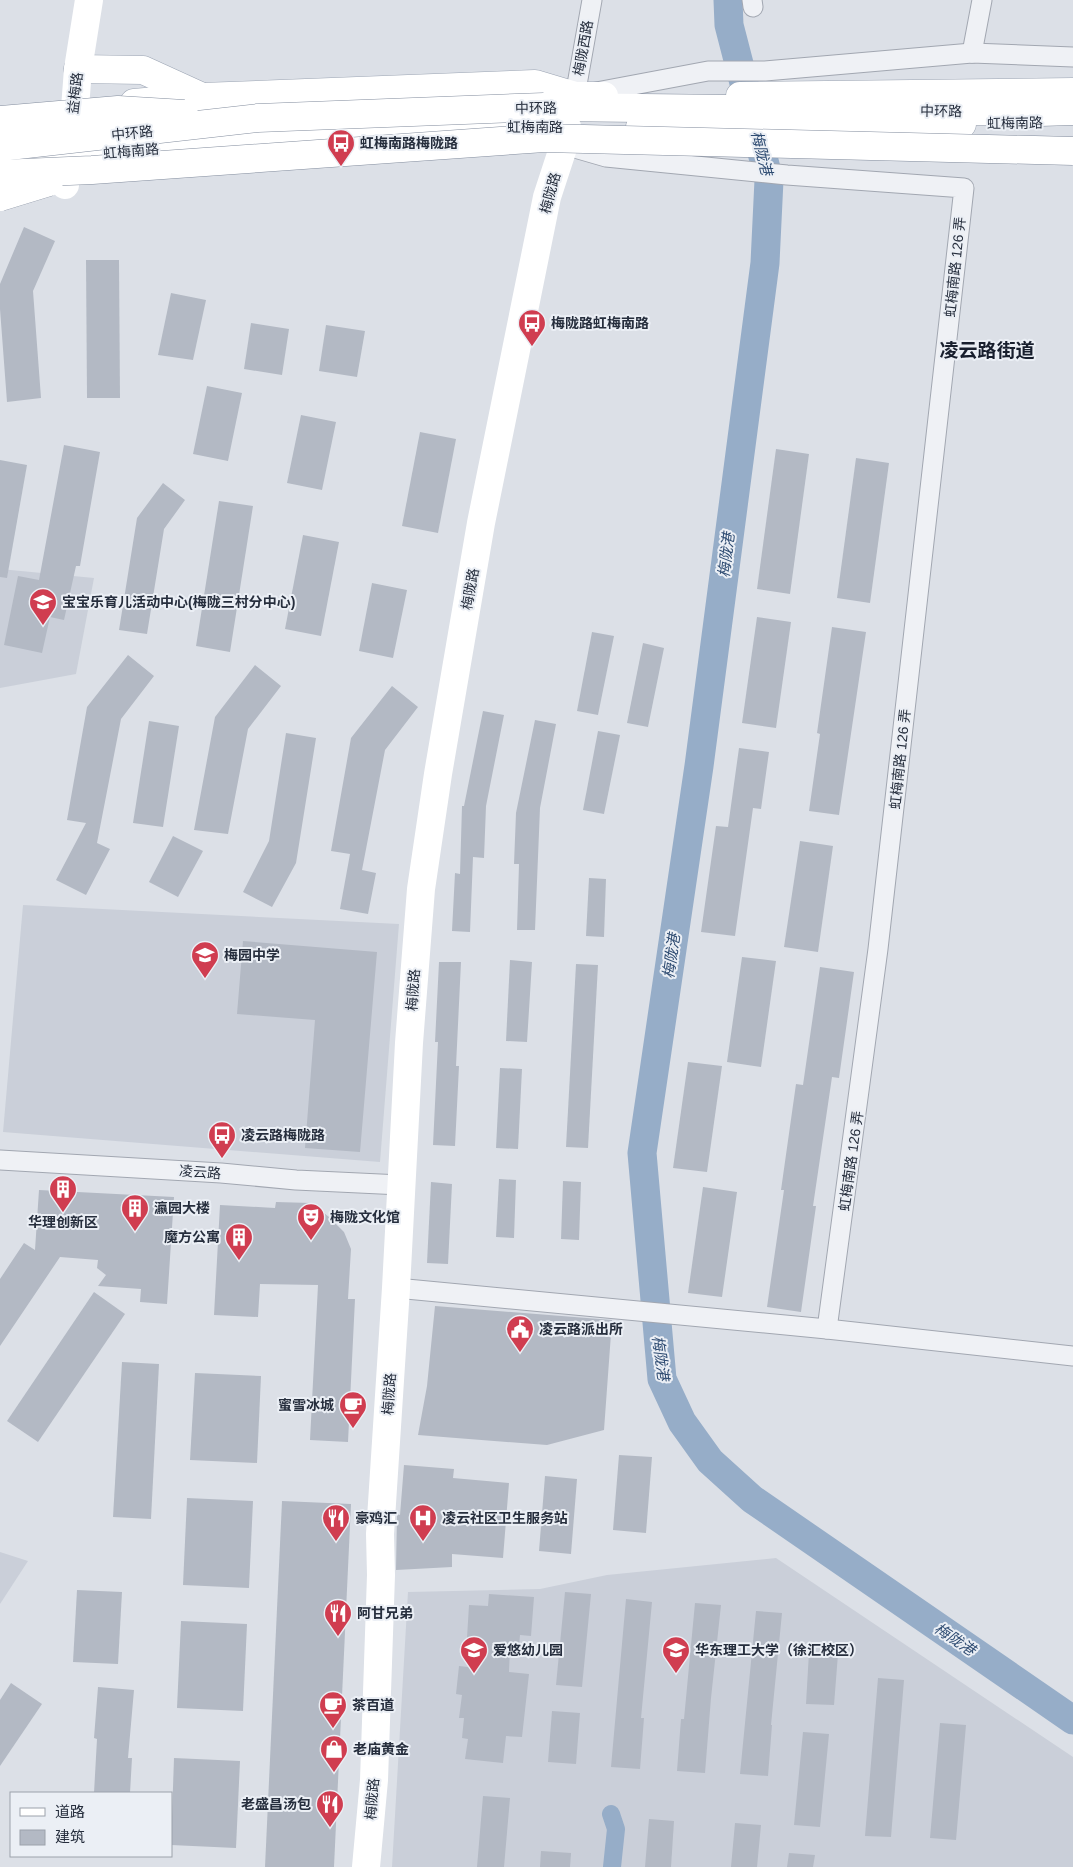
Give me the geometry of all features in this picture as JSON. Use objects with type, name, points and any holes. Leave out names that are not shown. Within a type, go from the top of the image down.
[{"type":"main road","name":"益梅路","points":[[65,185],[67,146],[76,108],[78,69],[89,0]]},
{"type":"main road","points":[[78,69],[143,70],[202,97]]},
{"type":"main road","name":"虹梅南路","points":[[0,121],[76,108],[202,97],[535,84],[575,96]]},
{"type":"main road","points":[[342,91],[399,115]]},
{"type":"main road","name":"虹梅南路","points":[[0,168],[67,146],[399,115],[538,106],[575,96],[1073,92]]},
{"type":"main road","points":[[1040,112],[1073,106]]},
{"type":"main road","name":"中环路","points":[[0,146],[258,118],[544,107],[1073,111]]},
{"type":"main road","points":[[0,121],[118,110],[258,118]]},
{"type":"main road","name":"虹梅南路","points":[[0,197],[65,185],[338,156],[410,152],[566,136],[717,128],[1073,122]]},
{"type":"main road","name":"虹梅南路","points":[[0,146],[67,146],[367,130],[529,126],[566,136]]},
{"type":"main road","points":[[367,130],[410,152]]},
{"type":"main road","name":"梅陇路","points":[[366,1867],[374,1780],[381,1575],[380,1534],[421,889],[438,774],[481,523],[547,197],[566,136]]},
{"type":"main road","points":[[0,174],[92,170],[544,138],[1073,151]]},
{"type":"main road","points":[[0,197],[92,170]]},
{"type":"street","name":"梅陇西路","points":[[575,96],[592,0]]},
{"type":"street","points":[[972,53],[982,0]]},
{"type":"street","points":[[575,96],[708,71],[765,71],[972,53],[1073,57]]},
{"type":"street","name":"虹梅南路 126 弄","points":[[566,136],[606,157],[787,175],[964,188],[878,949],[828,1329]]},
{"type":"street","name":"凌云路","points":[[0,1160],[221,1173],[296,1180],[401,1185]]},
{"type":"street","points":[[396,1288],[828,1329],[1073,1356]]},
{"type":"shaded area","name":"宝宝乐育儿活动中心(梅陇三村分中心)","points":[[0,569],[94,578],[76,674],[0,688]]},
{"type":"shaded area","name":"梅园中学","points":[[23,905],[399,924],[380,1162],[3,1132]]},
{"type":"shaded area","points":[[0,1552],[28,1561],[0,1604]]},
{"type":"shaded area","name":"华东理工大学（徐汇校区）","points":[[776,1558],[1073,1757],[1073,1867],[392,1867],[408,1592],[540,1589],[607,1575]]},
{"type":"building","points":[[24,227],[55,241],[33,291],[41,398],[7,402],[0,284]]},
{"type":"building","points":[[86,260],[119,260],[120,398],[87,398]]},
{"type":"building","points":[[171,293],[206,300],[193,360],[158,355]]},
{"type":"building","points":[[251,323],[289,329],[282,375],[244,369]]},
{"type":"building","points":[[326,325],[365,331],[357,377],[319,371]]},
{"type":"building","points":[[207,386],[242,393],[228,461],[193,454]]},
{"type":"building","points":[[301,415],[336,422],[322,490],[287,483]]},
{"type":"building","points":[[420,432],[456,439],[438,533],[402,526]]},
{"type":"building","points":[[64,445],[100,452],[80,566],[76,566],[64,620],[50,617],[42,653],[4,645],[18,576],[39,580]]},
{"type":"building","points":[[776,449],[809,454],[790,594],[757,589]]},
{"type":"building","points":[[856,458],[889,463],[870,603],[837,598]]},
{"type":"building","points":[[0,460],[27,465],[7,578],[0,577]]},
{"type":"building","points":[[163,483],[185,500],[164,529],[147,634],[119,630],[137,518]]},
{"type":"building","points":[[219,501],[253,506],[230,652],[196,646]]},
{"type":"building","points":[[303,535],[339,542],[321,636],[285,629]]},
{"type":"building","points":[[372,583],[407,590],[393,658],[359,651]]},
{"type":"building","points":[[757,617],[791,622],[776,728],[742,723]]},
{"type":"building","points":[[832,627],[866,632],[839,815],[809,811],[820,734],[817,733]]},
{"type":"building","points":[[592,632],[614,636],[598,715],[577,711]]},
{"type":"building","points":[[643,643],[664,648],[648,727],[627,723]]},
{"type":"building","points":[[128,655],[154,676],[121,719],[97,843],[110,849],[86,895],[56,880],[86,823],[67,820],[87,707]]},
{"type":"building","points":[[255,665],[281,686],[248,729],[228,834],[194,830],[215,717]]},
{"type":"building","points":[[392,686],[418,707],[385,750],[362,870],[376,873],[368,914],[340,909],[350,854],[331,851],[351,738]]},
{"type":"building","points":[[483,711],[504,715],[486,806],[484,858],[473,857],[470,932],[452,931],[455,873],[460,874],[462,806],[464,806]]},
{"type":"building","points":[[535,720],[556,724],[540,808],[535,930],[517,930],[519,864],[514,864],[516,813]]},
{"type":"building","points":[[149,721],[179,726],[163,827],[133,823]]},
{"type":"building","points":[[598,731],[620,735],[604,814],[583,810]]},
{"type":"building","points":[[286,733],[316,738],[296,863],[272,907],[243,892],[269,841]]},
{"type":"building","points":[[739,748],[769,752],[761,809],[753,808],[735,936],[701,932],[716,826],[728,827]]},
{"type":"building","points":[[173,836],[203,851],[178,897],[149,882]]},
{"type":"building","points":[[800,841],[833,846],[818,952],[784,947]]},
{"type":"building","points":[[589,878],[606,879],[604,937],[586,936]]},
{"type":"building","points":[[243,941],[377,952],[360,1152],[305,1148],[315,1020],[237,1014]]},
{"type":"building","points":[[742,957],[776,961],[761,1067],[727,1062]]},
{"type":"building","points":[[510,960],[532,962],[527,1042],[506,1041]]},
{"type":"building","points":[[439,962],[461,962],[456,1066],[459,1066],[455,1146],[433,1145],[438,1042],[435,1042]]},
{"type":"building","points":[[576,964],[598,965],[588,1148],[566,1147]]},
{"type":"building","points":[[820,967],[854,972],[839,1078],[832,1077],[813,1206],[816,1206],[801,1312],[767,1307],[784,1190],[781,1190],[796,1084],[803,1085]]},
{"type":"building","points":[[688,1062],[722,1066],[707,1172],[673,1168]]},
{"type":"building","points":[[500,1068],[522,1069],[518,1149],[496,1148]]},
{"type":"building","points":[[499,1179],[516,1180],[514,1238],[496,1237]]},
{"type":"building","points":[[563,1181],[581,1182],[579,1240],[561,1239]]},
{"type":"building","points":[[431,1182],[452,1184],[448,1264],[427,1263]]},
{"type":"building","points":[[703,1187],[737,1192],[722,1297],[688,1293]]},
{"type":"building","points":[[39,1190],[174,1197],[167,1304],[140,1302],[141,1289],[98,1286],[106,1275],[97,1268],[98,1260],[60,1257],[0,1346],[0,1279],[24,1243],[35,1250]]},
{"type":"building","points":[[276,1202],[311,1203],[344,1232],[351,1249],[348,1299],[355,1299],[348,1442],[310,1440],[318,1285],[260,1284],[258,1317],[214,1315],[220,1205],[275,1208]]},
{"type":"building","points":[[94,1292],[125,1314],[38,1442],[7,1421]]},
{"type":"building","name":"凌云路派出所","points":[[435,1306],[612,1320],[604,1430],[547,1445],[418,1435],[427,1386]]},
{"type":"building","points":[[122,1362],[159,1364],[151,1519],[113,1517]]},
{"type":"building","points":[[195,1373],[261,1376],[257,1463],[190,1460]]},
{"type":"building","points":[[619,1455],[652,1457],[646,1533],[613,1530]]},
{"type":"building","points":[[404,1465],[454,1469],[453,1478],[509,1483],[503,1558],[452,1554],[452,1567],[396,1570],[397,1514],[400,1515]]},
{"type":"building","points":[[545,1476],[577,1479],[571,1554],[539,1551]]},
{"type":"building","points":[[187,1498],[253,1501],[249,1588],[183,1585]]},
{"type":"building","points":[[282,1501],[351,1504],[334,1867],[265,1867]]},
{"type":"building","points":[[77,1590],[122,1592],[118,1664],[73,1662]]},
{"type":"building","points":[[565,1592],[591,1594],[582,1687],[556,1685]]},
{"type":"building","points":[[489,1594],[534,1597],[531,1636],[520,1635],[519,1646],[510,1646],[509,1672],[529,1674],[522,1737],[506,1736],[503,1763],[465,1759],[468,1739],[462,1738],[464,1718],[459,1718],[462,1695],[456,1694],[459,1666],[477,1668],[479,1638],[467,1638],[469,1605],[488,1606]]},
{"type":"building","points":[[626,1599],[652,1602],[641,1718],[644,1718],[640,1769],[611,1767]]},
{"type":"building","points":[[695,1603],[721,1605],[705,1773],[677,1771],[681,1719],[684,1719]]},
{"type":"building","points":[[756,1611],[782,1613],[768,1776],[740,1774]]},
{"type":"building","points":[[181,1621],[247,1624],[243,1711],[177,1708]]},
{"type":"building","points":[[809,1652],[838,1654],[834,1705],[806,1704]]},
{"type":"building","points":[[878,1678],[904,1680],[891,1837],[865,1836]]},
{"type":"building","points":[[11,1683],[42,1704],[0,1766],[0,1700]]},
{"type":"building","points":[[98,1687],[134,1690],[128,1758],[132,1758],[130,1792],[94,1792],[97,1739],[94,1738]]},
{"type":"building","points":[[552,1711],[580,1713],[576,1764],[548,1762]]},
{"type":"building","points":[[940,1723],[966,1725],[956,1840],[930,1838]]},
{"type":"building","points":[[803,1732],[829,1734],[820,1827],[794,1825]]},
{"type":"building","points":[[174,1758],[240,1761],[236,1848],[172,1845]]},
{"type":"building","points":[[483,1796],[510,1798],[504,1867],[477,1867]]},
{"type":"building","points":[[649,1819],[674,1821],[671,1867],[645,1867]]},
{"type":"building","points":[[735,1823],[761,1825],[757,1867],[731,1867]]},
{"type":"building","points":[[541,1851],[571,1853],[570,1867],[540,1867]]},
{"type":"building","points":[[789,1853],[815,1855],[813,1867],[787,1867]]},
{"type":"waterway","name":"梅陇港","points":[[728,0],[729,25],[769,180],[765,263],[699,766],[642,1153],[662,1379],[682,1422],[710,1461],[752,1499],[1073,1720]]},
{"type":"waterway","points":[[611,1814],[616,1829],[612,1867]]},
{"type":"place","name":"虹梅南路梅陇路","points":[[341,167]]},
{"type":"place","name":"梅陇路虹梅南路","points":[[532,347]]},
{"type":"place","name":"宝宝乐育儿活动中心(梅陇三村分中心)","points":[[43,626]]},
{"type":"place","name":"梅园中学","points":[[205,979]]},
{"type":"place","name":"凌云路梅陇路","points":[[222,1159]]},
{"type":"place","name":"华理创新区","points":[[63,1213]]},
{"type":"place","name":"瀛园大楼","points":[[135,1232]]},
{"type":"place","name":"梅陇文化馆","points":[[311,1241]]},
{"type":"place","name":"魔方公寓","points":[[239,1261]]},
{"type":"place","name":"凌云路派出所","points":[[520,1353]]},
{"type":"place","name":"蜜雪冰城","points":[[353,1429]]},
{"type":"place","name":"豪鸡汇","points":[[336,1542]]},
{"type":"place","name":"凌云社区卫生服务站","points":[[423,1542]]},
{"type":"place","name":"阿甘兄弟","points":[[338,1637]]},
{"type":"place","name":"爱悠幼儿园","points":[[474,1674]]},
{"type":"place","name":"华东理工大学（徐汇校区）","points":[[676,1674]]},
{"type":"place","name":"茶百道","points":[[333,1729]]},
{"type":"place","name":"老庙黄金","points":[[334,1773]]},
{"type":"place","name":"老盛昌汤包","points":[[330,1828]]},
{"type":"district","name":"凌云路街道","points":[[987,350]]}]
